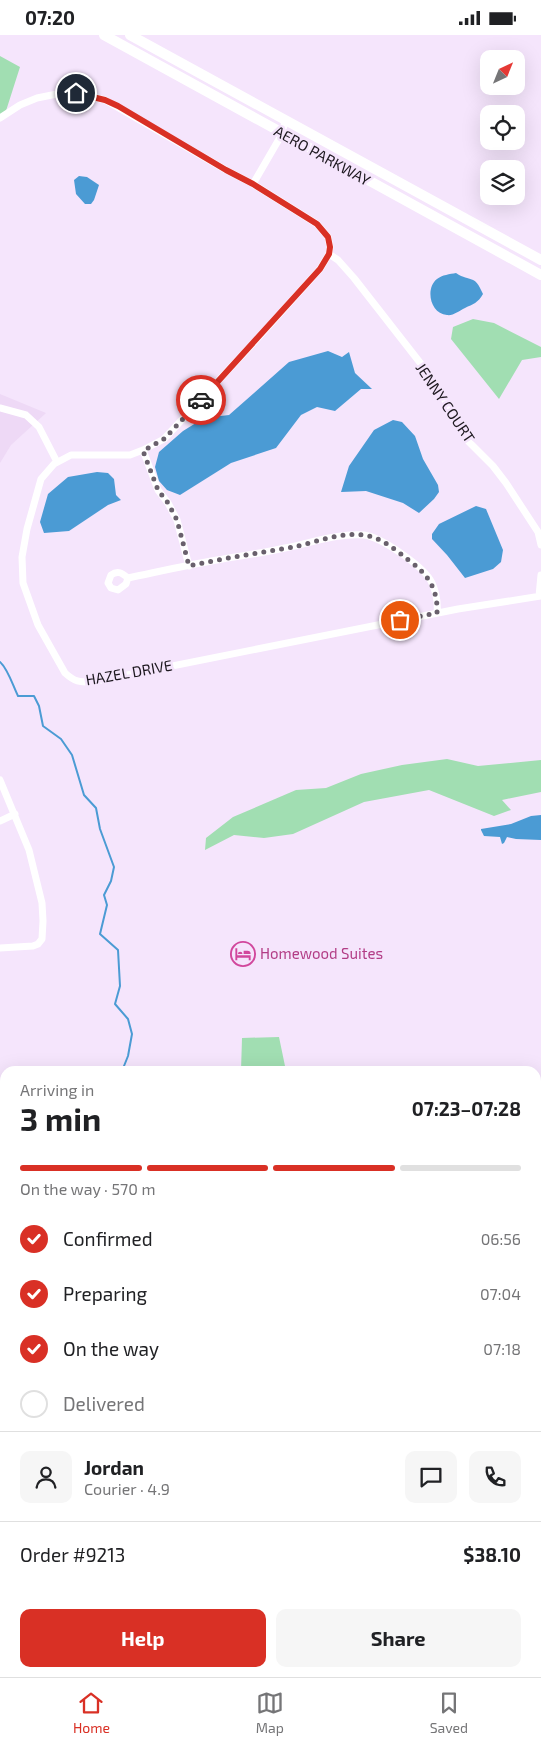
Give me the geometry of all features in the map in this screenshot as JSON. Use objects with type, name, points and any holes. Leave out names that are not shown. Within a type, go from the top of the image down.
[{"type":"main road","name":"AERO PARKWAY","points":[[104,35],[541,275]]},
{"type":"main road","name":"AERO PARKWAY","points":[[130,35],[541,260]]},
{"type":"street","points":[[0,118],[20,105],[37,98],[57,94],[76,93],[105,100],[253,184],[317,224],[328,237],[330,247],[329,254],[313,276],[192,410],[164,439],[143,451],[130,455],[71,455],[57,462],[39,427],[26,415],[0,408]]},
{"type":"street","points":[[253,184],[282,134],[285,121]]},
{"type":"street","name":"JENNY COURT","points":[[329,254],[338,260],[354,278],[392,325],[443,396],[455,422],[468,441],[493,466],[539,531]]},
{"type":"street","points":[[143,451],[158,490],[177,520],[189,566]]},
{"type":"street","name":"HAZEL DRIVE","points":[[57,462],[47,470],[41,479],[27,529],[22,557],[23,583],[38,625],[60,665],[65,673],[79,682],[92,682],[437,613],[540,596],[541,575]]},
{"type":"street","points":[[539,531],[541,545]]},
{"type":"street","points":[[128,578],[337,537],[367,535],[380,539],[425,574],[431,581],[436,595],[437,613]]},
{"type":"street","points":[[0,780],[29,850],[43,912],[42,939],[38,944],[0,949]]},
{"type":"street","points":[[0,821],[15,814]]},
{"type":"shaded area","points":[[0,394],[46,413],[11,445],[0,463]]},
{"type":"green space","points":[[0,56],[20,67],[5,114],[0,118]]},
{"type":"green space","points":[[473,319],[494,323],[541,347],[541,357],[522,360],[499,399],[451,339],[453,327]]},
{"type":"green space","points":[[447,759],[478,766],[541,760],[541,792],[502,800],[511,810],[494,816],[429,790],[364,802],[293,834],[264,838],[234,835],[205,850],[206,838],[233,817],[296,790],[326,788],[361,774],[402,765]]},
{"type":"green space","points":[[279,1037],[285,1066],[241,1066],[242,1038]]},
{"type":"water","points":[[79,176],[87,177],[99,185],[91,204],[85,204],[76,194],[74,180]]},
{"type":"water","points":[[456,273],[472,279],[480,287],[483,294],[475,303],[456,313],[449,315],[441,314],[433,306],[430,294],[431,288],[437,279]]},
{"type":"water","points":[[328,351],[342,357],[349,352],[355,373],[372,389],[361,389],[335,411],[317,407],[301,415],[276,448],[231,463],[180,495],[167,490],[159,481],[155,467],[159,452],[183,431],[204,418],[229,415],[289,362]]},
{"type":"water","points":[[393,420],[402,422],[415,436],[423,459],[438,485],[439,492],[419,513],[403,503],[366,491],[341,492],[349,466],[374,430]]},
{"type":"water","points":[[97,472],[108,473],[114,479],[116,495],[121,500],[108,505],[69,531],[44,533],[40,522],[48,494],[68,477]]},
{"type":"water","points":[[476,506],[486,509],[503,550],[501,562],[493,569],[465,578],[432,539],[432,534],[439,524]]},
{"type":"water","points":[[541,815],[541,840],[507,837],[502,844],[500,837],[484,836],[481,830],[511,824],[531,816]]},
{"type":"waterway","points":[[0,662],[8,673],[18,696],[34,696],[39,706],[43,726],[61,739],[72,755],[84,795],[96,808],[100,829],[114,867],[111,881],[104,895],[107,905],[100,934],[118,950],[120,986],[115,1004],[128,1019],[132,1034],[124,1066]]},
{"type":"way so far","points":[[201,400],[164,439],[143,451],[158,490],[177,520],[189,566],[337,537],[367,535],[380,539],[413,563],[431,581],[438,604],[437,613],[400,620]]},
{"type":"place","name":"Homewood Suites","points":[[243,954]]},
{"type":"route","points":[[76,93],[90,95],[118,106],[253,184],[317,224],[328,237],[329,254],[320,269],[201,400]]}]
